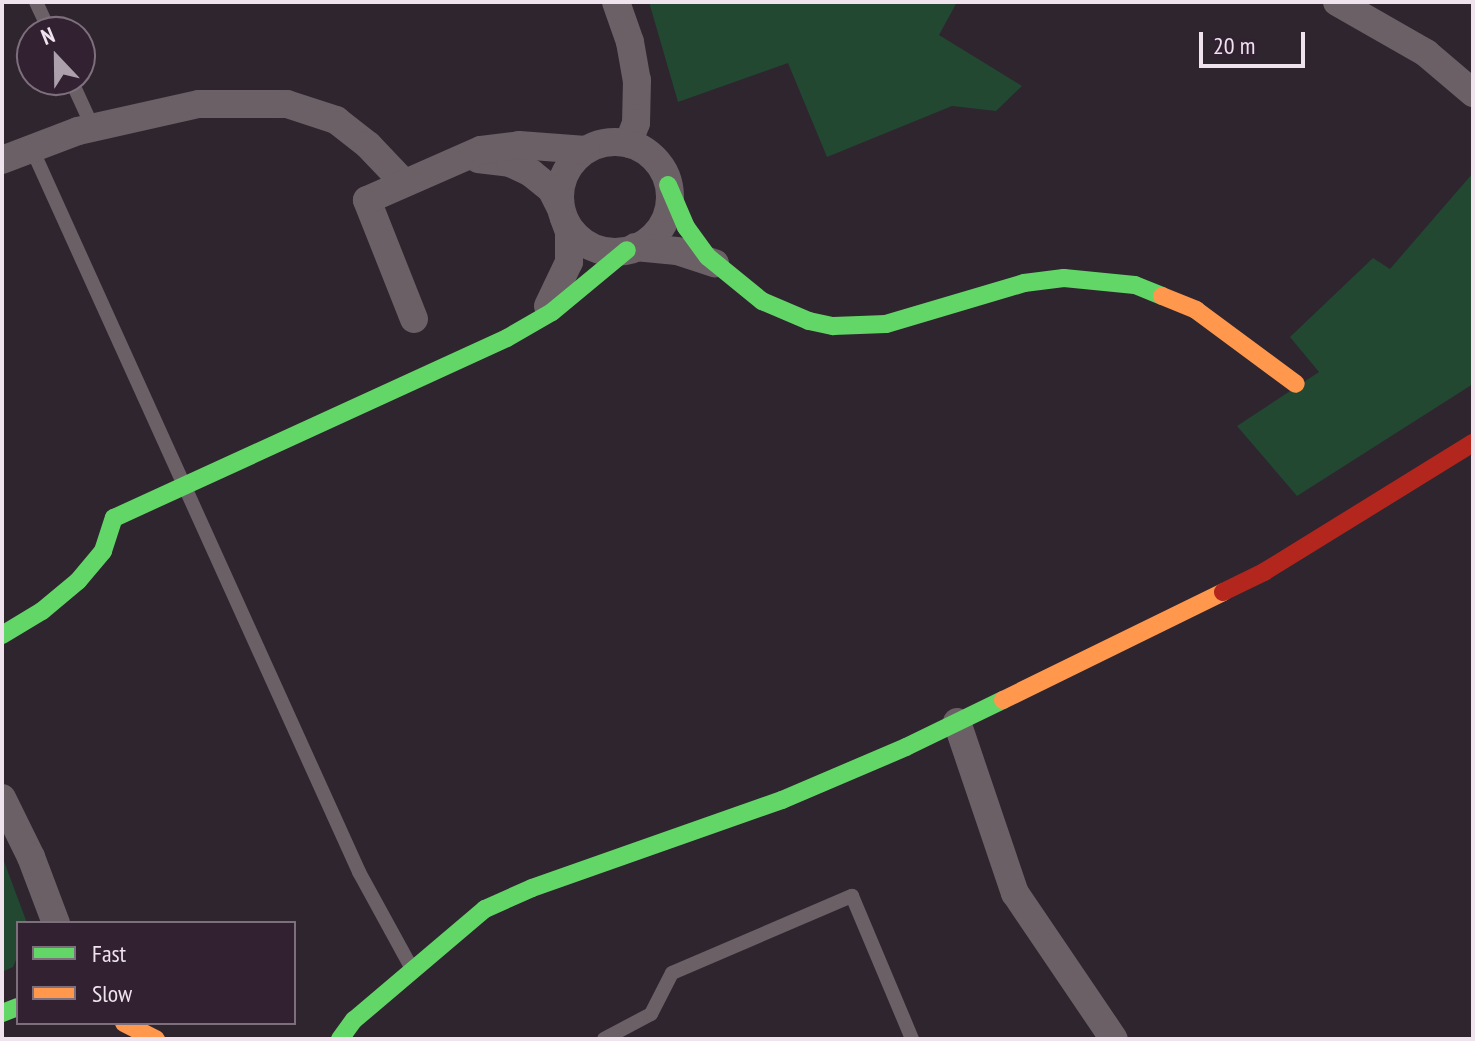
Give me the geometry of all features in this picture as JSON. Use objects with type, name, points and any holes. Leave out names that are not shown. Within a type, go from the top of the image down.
[{"type":"street","points":[[616,2],[630,42],[637,80],[636,123],[628,144]]},
{"type":"street","points":[[1337,2],[1426,53],[1473,93]]},
{"type":"street","points":[[2,160],[93,128],[199,104],[287,104],[336,120],[368,145],[404,183]]},
{"type":"street","points":[[414,319],[367,200],[481,150],[506,145],[586,150],[611,142],[628,144],[651,155],[686,227],[715,263],[762,301],[797,317],[833,326],[859,327],[915,317],[1024,283],[1077,278],[1135,285],[1196,310],[1296,384]]},
{"type":"street","points":[[538,321],[566,272],[570,242],[560,192],[565,175],[586,150]]},
{"type":"street","points":[[453,162],[487,159],[520,167],[551,189],[563,213],[586,243],[610,251],[677,251],[715,263]]},
{"type":"street","points":[[2,635],[42,611],[78,581],[103,551],[114,518],[538,321],[661,225],[670,202],[668,185]]},
{"type":"street","points":[[340,1039],[354,1020],[485,909],[532,888],[782,800],[957,722],[1264,572],[1473,443]]},
{"type":"street","points":[[957,722],[1015,893],[1114,1039]]},
{"type":"street","points":[[3,802],[56,921]]},
{"type":"street","points":[[126,1025],[156,1039]]},
{"type":"lane","points":[[78,96],[93,128]]},
{"type":"lane","points":[[32,149],[182,487],[359,872],[412,969]]},
{"type":"lane","points":[[604,1039],[651,1014],[672,973],[852,896],[912,1039]]},
{"type":"green space","points":[[649,2],[957,2],[939,35],[1022,86],[996,111],[952,106],[827,157],[788,63],[678,102]]},
{"type":"green space","points":[[1473,173],[1473,384],[1297,496],[1237,426],[1319,372],[1290,337],[1373,258],[1390,269]]},
{"type":"green space","points":[[2,856],[26,921],[16,921],[16,960],[13,967],[2,972]]},
{"type":"traffic: fast","points":[[668,185],[686,227],[708,257],[762,301],[809,321],[833,326],[886,324],[1024,283],[1064,278],[1135,285],[1162,296]]},
{"type":"traffic: fast","points":[[2,635],[42,611],[78,581],[103,551],[114,518],[507,338],[552,312],[627,250]]},
{"type":"traffic: fast","points":[[340,1039],[354,1020],[485,909],[532,888],[782,800],[906,747],[1003,700]]},
{"type":"traffic: fast","points":[[2,1013],[16,1008]]},
{"type":"traffic: slow","points":[[1162,296],[1196,310],[1296,384]]},
{"type":"traffic: slow","points":[[1003,700],[1223,592]]},
{"type":"traffic: slow","points":[[128,1025],[156,1039]]},
{"type":"traffic: jam","points":[[1223,592],[1264,572],[1473,443]]}]
